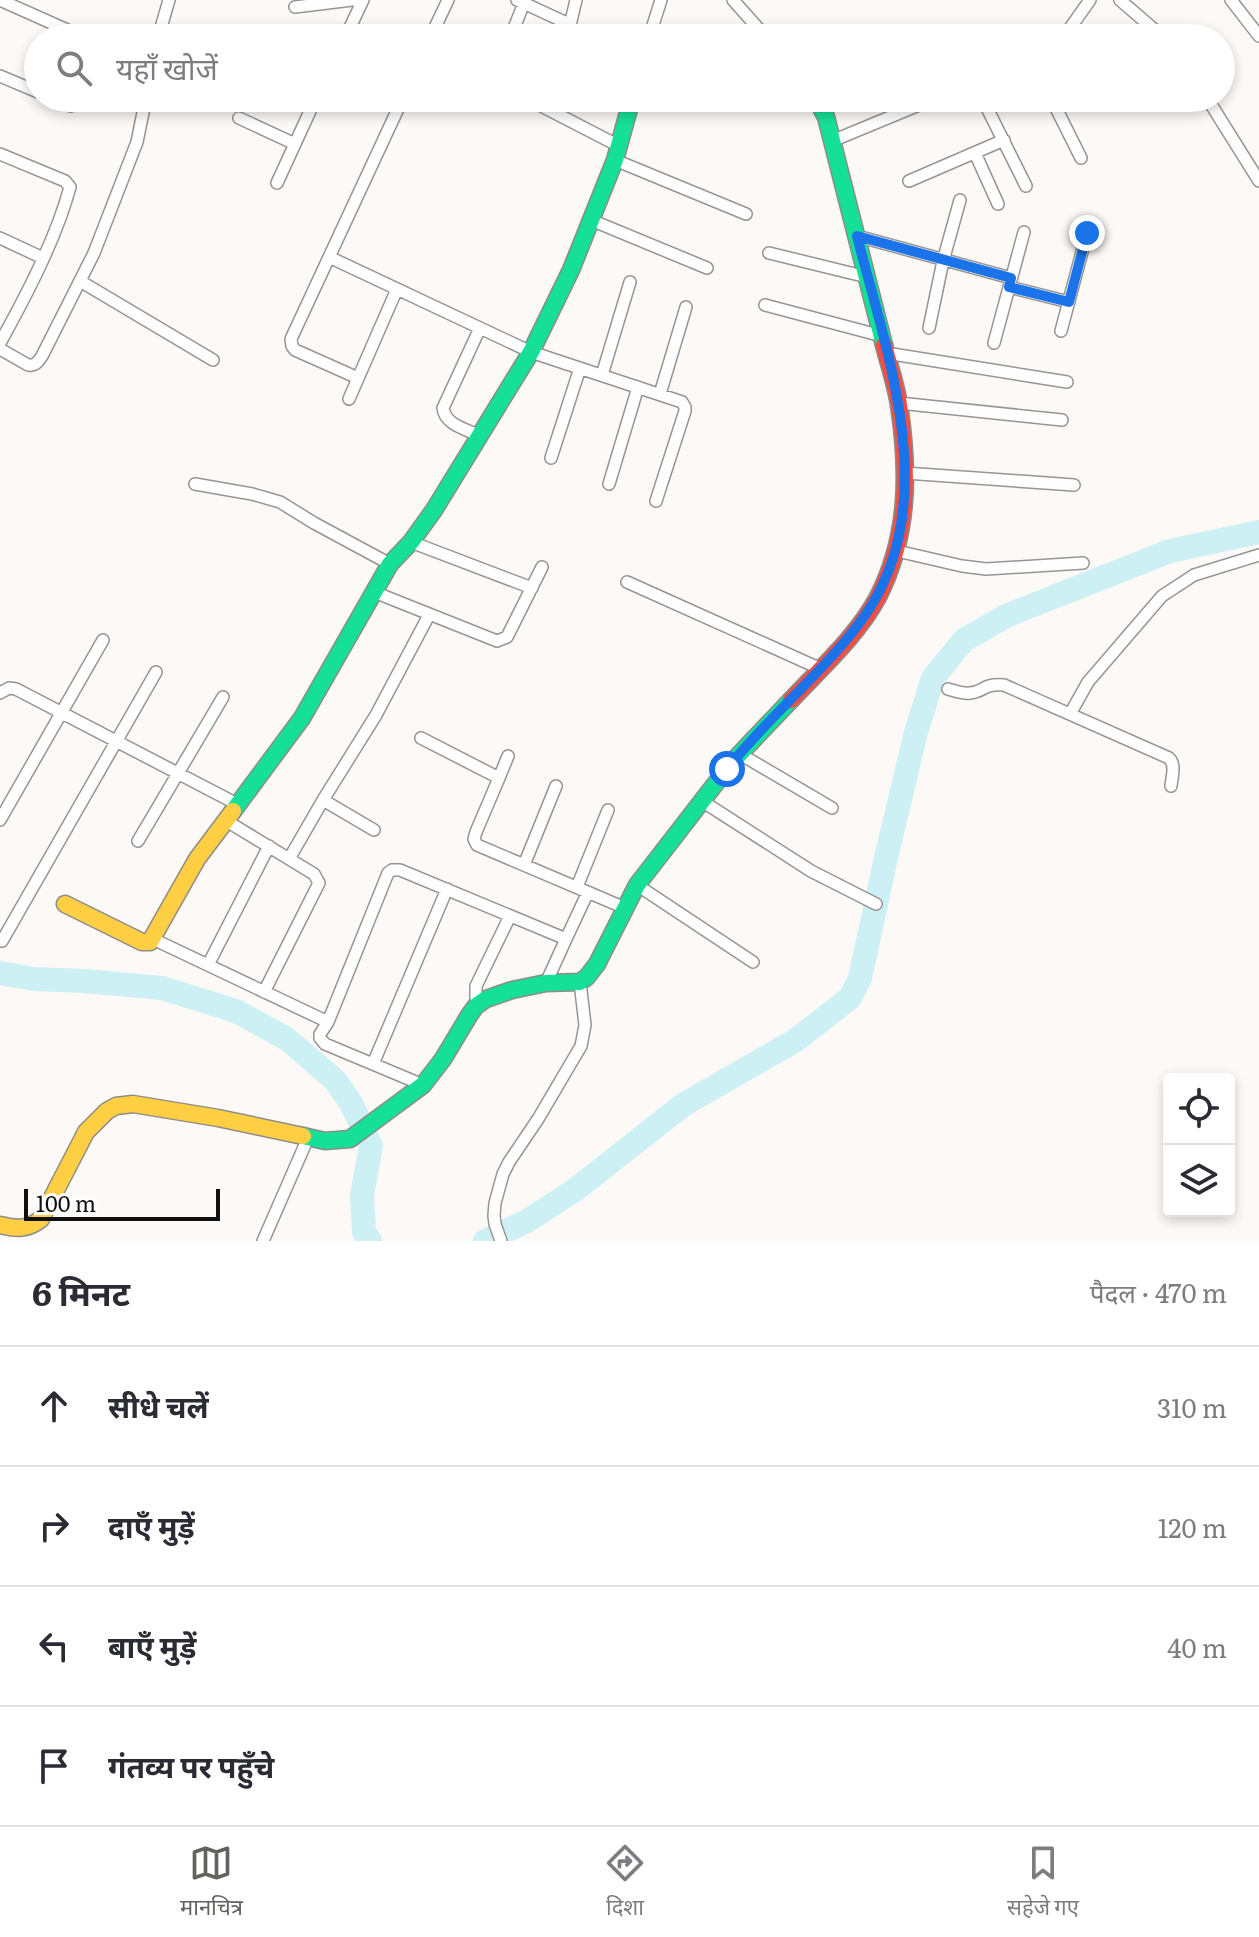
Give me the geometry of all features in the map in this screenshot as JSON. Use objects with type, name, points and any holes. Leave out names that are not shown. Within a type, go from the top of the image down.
[{"type":"street","points":[[0,0],[54,24]]},
{"type":"street","points":[[162,24],[169,0]]},
{"type":"street","points":[[295,7],[352,0]]},
{"type":"street","points":[[352,24],[363,0]]},
{"type":"street","points":[[437,24],[448,0]]},
{"type":"street","points":[[571,24],[576,0]]},
{"type":"street","points":[[653,24],[661,0]]},
{"type":"street","points":[[733,0],[754,24]]},
{"type":"street","points":[[1073,24],[1090,0]]},
{"type":"street","points":[[1120,0],[1148,24]]},
{"type":"street","points":[[1231,0],[1258,30]]},
{"type":"street","points":[[514,24],[520,1],[569,24]]},
{"type":"street","points":[[0,76],[24,86]]},
{"type":"street","points":[[0,154],[69,184],[69,192],[43,258],[0,346],[28,365],[33,365],[42,356],[94,253],[137,142],[143,112]]},
{"type":"street","points":[[277,183],[310,112]]},
{"type":"street","points":[[358,378],[295,350],[291,339],[396,112]]},
{"type":"street","points":[[559,112],[617,153],[746,214]]},
{"type":"street","points":[[65,904],[142,942],[153,939],[197,859],[302,718],[390,564],[434,510],[531,352],[571,270],[617,153],[628,112]]},
{"type":"street","points":[[0,1225],[24,1229],[41,1219],[86,1132],[116,1106],[133,1104],[218,1118],[325,1141],[350,1139],[423,1085],[476,1006],[486,999],[546,983],[580,982],[597,964],[637,885],[702,801],[740,754],[848,639],[877,598],[897,551],[904,510],[905,473],[899,403],[823,112]]},
{"type":"street","points":[[832,141],[902,112]]},
{"type":"street","points":[[989,112],[1026,186]]},
{"type":"street","points":[[1058,112],[1081,158]]},
{"type":"street","points":[[1216,112],[1259,181]]},
{"type":"street","points":[[239,118],[295,144]]},
{"type":"street","points":[[909,181],[1004,140]]},
{"type":"street","points":[[975,153],[998,204]]},
{"type":"street","points":[[929,328],[960,200]]},
{"type":"street","points":[[591,220],[707,268]]},
{"type":"street","points":[[994,343],[1024,232]]},
{"type":"street","points":[[1061,331],[1087,233]]},
{"type":"street","points":[[857,236],[1069,302]]},
{"type":"street","points":[[0,238],[43,258]]},
{"type":"street","points":[[769,253],[867,277]]},
{"type":"street","points":[[329,257],[531,352],[678,400],[685,407],[656,501]]},
{"type":"street","points":[[80,281],[213,360]]},
{"type":"street","points":[[602,375],[630,282]]},
{"type":"street","points":[[349,399],[397,289]]},
{"type":"street","points":[[765,305],[884,345],[1067,382]]},
{"type":"street","points":[[660,394],[686,307]]},
{"type":"street","points":[[480,328],[443,408],[445,418],[450,422],[480,436]]},
{"type":"street","points":[[551,458],[580,368]]},
{"type":"street","points":[[609,484],[638,387]]},
{"type":"street","points":[[899,403],[1062,420]]},
{"type":"street","points":[[905,473],[1074,485]]},
{"type":"street","points":[[195,484],[280,502],[390,564]]},
{"type":"street","points":[[411,542],[532,588]]},
{"type":"street","points":[[897,551],[986,569],[1083,563]]},
{"type":"street","points":[[1070,714],[1088,682],[1162,596],[1194,575],[1259,555]]},
{"type":"street","points":[[374,592],[492,640],[502,640],[507,637],[542,567]]},
{"type":"street","points":[[627,582],[821,669]]},
{"type":"street","points":[[289,859],[376,715],[429,615]]},
{"type":"street","points":[[0,820],[103,640]]},
{"type":"street","points":[[2,941],[156,672]]},
{"type":"street","points":[[948,689],[968,693],[987,685],[1004,685],[1169,758],[1174,767],[1171,786]]},
{"type":"street","points":[[0,693],[9,688],[16,689],[237,804]]},
{"type":"street","points":[[138,841],[223,697]]},
{"type":"street","points":[[421,738],[499,778]]},
{"type":"street","points":[[740,754],[832,808]]},
{"type":"street","points":[[508,756],[474,839],[477,845],[625,908]]},
{"type":"street","points":[[524,865],[556,786]]},
{"type":"street","points":[[323,800],[374,830]]},
{"type":"street","points":[[702,801],[811,871],[876,904]]},
{"type":"street","points":[[546,983],[566,939],[608,810]]},
{"type":"street","points":[[225,820],[314,874],[319,883],[264,992]]},
{"type":"street","points":[[208,965],[269,846]]},
{"type":"street","points":[[423,1085],[321,1041],[320,1034],[328,1022],[388,873],[400,870],[566,939]]},
{"type":"street","points":[[637,885],[753,962]]},
{"type":"street","points":[[373,1064],[447,889]]},
{"type":"street","points":[[0,913],[14,921]]},
{"type":"street","points":[[476,1006],[476,986],[510,916]]},
{"type":"street","points":[[153,939],[328,1022]]},
{"type":"street","points":[[501,1241],[495,1224],[495,1203],[509,1162],[581,1046],[585,1025],[580,982]]},
{"type":"street","points":[[263,1241],[308,1138]]},
{"type":"waterway","points":[[485,1241],[527,1221],[575,1190],[683,1105],[796,1040],[850,998],[860,978],[916,732],[933,678],[964,640],[1008,615],[1170,551],[1259,532]]},
{"type":"waterway","points":[[0,973],[34,979],[162,988],[236,1011],[287,1039],[335,1080],[351,1103],[371,1146],[362,1195],[364,1232],[370,1241]]},
{"type":"traffic: fast","points":[[233,811],[302,718],[390,564],[434,510],[531,352],[571,270],[615,160],[628,112]]},
{"type":"traffic: fast","points":[[823,112],[884,345]]},
{"type":"traffic: fast","points":[[303,1136],[325,1141],[350,1139],[423,1085],[470,1014],[486,999],[546,983],[580,982],[587,977],[597,964],[637,885],[733,761],[791,700]]},
{"type":"traffic: slow","points":[[65,904],[142,942],[150,942],[197,859],[233,811]]},
{"type":"traffic: slow","points":[[0,1225],[22,1228],[41,1219],[86,1132],[116,1106],[133,1104],[303,1136]]},
{"type":"traffic: jam","points":[[791,700],[860,625],[878,597],[896,551],[904,503],[904,454],[898,398],[884,345]]},
{"type":"route","points":[[727,769],[848,639],[877,598],[897,551],[904,510],[905,473],[899,403],[857,236],[1011,278],[1009,287],[1069,302],[1087,233]]}]
